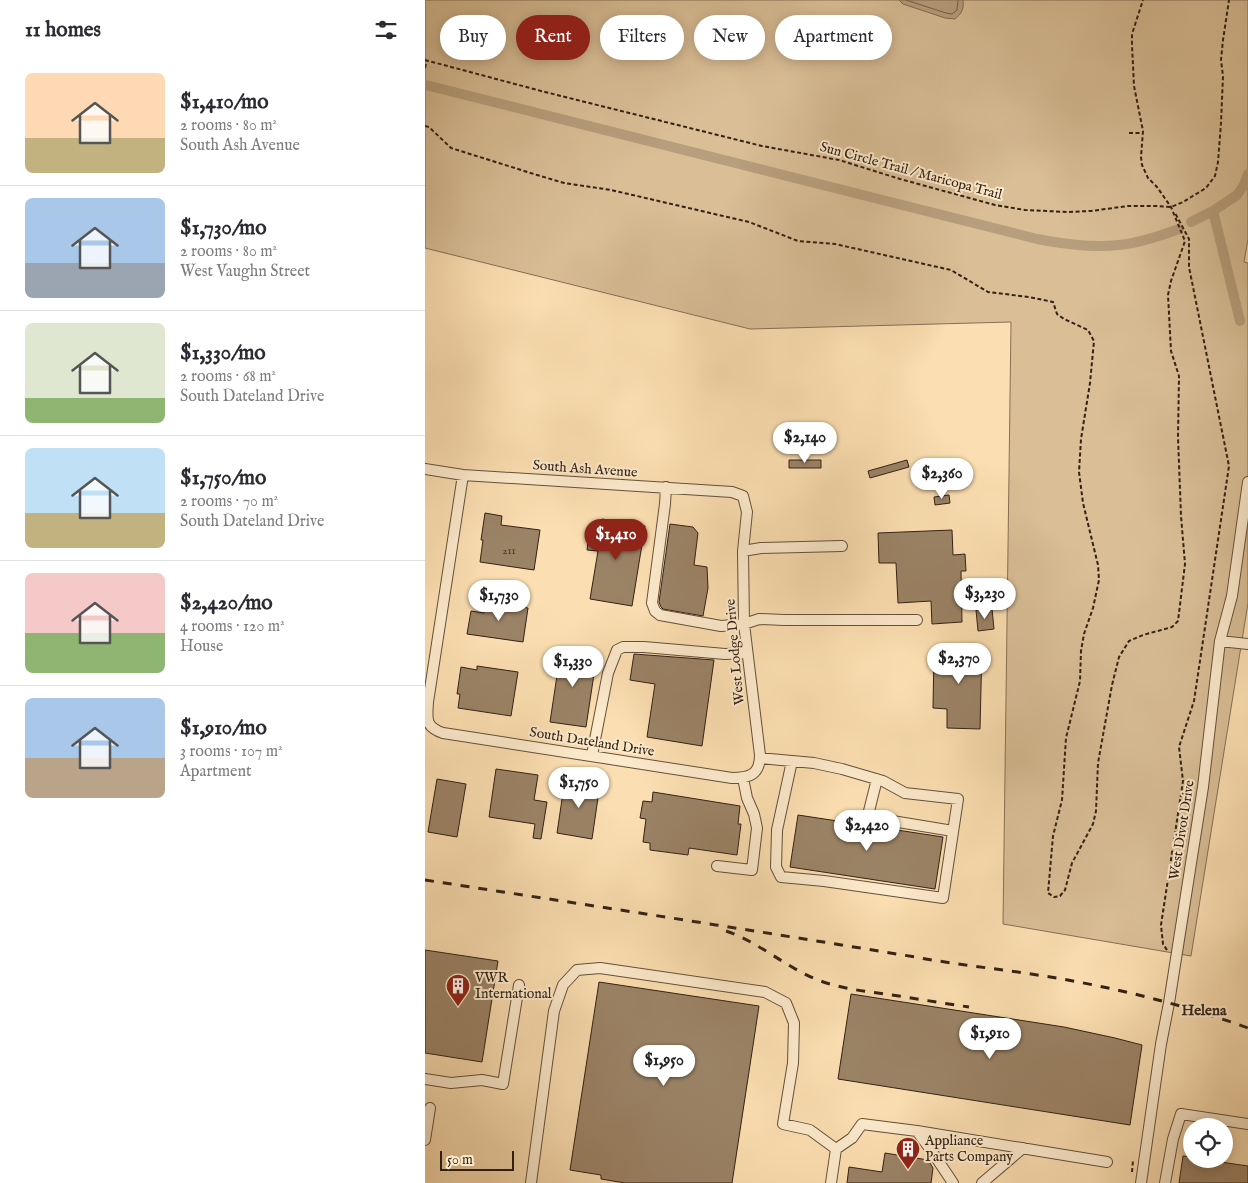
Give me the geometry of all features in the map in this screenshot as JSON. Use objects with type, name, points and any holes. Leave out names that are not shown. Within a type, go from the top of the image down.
[{"type":"street","name":"South Ash Avenue","points":[[425,469],[463,475],[732,492],[743,496]]},
{"type":"street","name":"South Dateland Drive","points":[[463,475],[429,695],[427,715],[429,724],[434,730],[443,733],[732,778],[743,778],[754,774]]},
{"type":"street","name":"West Divot Drive","points":[[1141,1183],[1161,1044],[1203,787],[1221,641],[1231,596],[1248,482]]},
{"type":"street","points":[[666,487],[652,603],[660,615],[721,626],[744,624],[759,619],[917,620]]},
{"type":"street","name":"West Lodge Drive","points":[[743,496],[747,512],[743,552],[744,624],[760,758],[760,765],[754,774]]},
{"type":"street","points":[[743,552],[761,548],[842,546]]},
{"type":"street","points":[[1221,641],[1248,644]]},
{"type":"street","points":[[592,755],[608,673],[617,650],[623,647],[644,646],[725,654],[747,654]]},
{"type":"street","points":[[760,758],[814,763],[877,779],[905,792],[958,799],[943,898],[824,881],[781,877],[776,867],[777,830],[792,761]]},
{"type":"street","points":[[717,866],[752,870],[757,828],[755,814],[747,798],[743,778]]},
{"type":"street","points":[[877,779],[869,811],[875,818],[953,832]]},
{"type":"street","points":[[531,1183],[554,1012],[563,985],[577,970],[600,968],[765,992],[786,1003],[794,1023],[793,1063],[783,1124],[810,1130],[836,1149]]},
{"type":"street","points":[[425,1079],[451,1083],[482,1080],[503,1084],[519,985]]},
{"type":"street","points":[[425,1140],[430,1108]]},
{"type":"street","points":[[1165,1183],[1173,1139],[1181,1114],[1248,1124]]},
{"type":"street","points":[[831,1183],[836,1149],[852,1138],[862,1124],[917,1131],[1107,1162]]},
{"type":"street","points":[[917,1131],[953,1183]]},
{"type":"street","points":[[981,1183],[1023,1148]]},
{"type":"path","points":[[1143,0],[1133,34],[1132,45],[1134,86],[1142,133],[1142,165],[1149,178],[1171,207],[1189,239],[1189,267],[1229,466],[1194,701],[1179,747],[1183,781],[1161,925],[1163,944],[1175,963]]},
{"type":"path","name":"Sun Circle Trail / Maricopa Trail","points":[[426,60],[545,92],[763,146],[839,160],[995,205],[1025,210],[1067,212],[1129,206],[1171,207],[1206,188],[1215,176],[1221,123],[1223,76],[1221,60],[1229,0]]},
{"type":"path","points":[[425,68],[426,60]]},
{"type":"path","points":[[425,126],[429,127],[451,148],[564,183],[611,190],[740,220],[797,241],[835,244],[951,270],[988,292],[1053,302],[1057,314],[1088,330],[1094,341],[1090,383],[1081,439],[1079,472],[1083,503],[1098,566],[1099,580],[1093,608],[1084,634],[1079,681],[1066,738],[1062,800],[1053,836],[1048,884],[1048,893],[1054,897],[1059,896],[1065,890],[1072,863],[1093,824],[1096,811],[1098,762],[1119,657],[1129,641],[1143,634],[1172,627],[1178,621],[1185,564],[1178,437],[1179,376],[1171,351],[1167,295],[1185,241],[1171,207]]},
{"type":"path","points":[[1129,133],[1142,133]]},
{"type":"shaded area","points":[[425,0],[1248,0],[1248,239],[1244,262],[1248,263],[1248,603],[1191,956],[1003,924],[1011,322],[750,329],[425,248]]},
{"type":"water","points":[[899,0],[963,0],[963,8],[955,19],[945,18],[903,4]]},
{"type":"building","points":[[789,460],[821,460],[821,468],[789,468]]},
{"type":"building","points":[[907,460],[909,467],[870,478],[868,471]]},
{"type":"building","points":[[949,495],[950,503],[935,505],[934,497]]},
{"type":"building","points":[[485,513],[502,516],[501,525],[540,530],[534,570],[480,562]]},
{"type":"building","points":[[602,519],[645,526],[632,606],[590,599],[598,551],[587,550],[589,534],[591,534],[593,525],[601,527]]},
{"type":"building","points":[[670,524],[693,527],[698,533],[694,565],[707,567],[708,588],[703,616],[663,609],[659,602]]},
{"type":"building","points":[[952,530],[953,555],[965,554],[966,571],[961,571],[962,622],[932,624],[931,601],[898,603],[896,563],[879,563],[878,533]]},
{"type":"building","points":[[486,601],[528,608],[523,642],[467,634],[471,611],[484,613]]},
{"type":"building","points":[[992,609],[994,629],[978,631],[976,610]]},
{"type":"building","points":[[940,646],[982,647],[980,729],[947,728],[947,709],[933,708],[934,652]]},
{"type":"building","points":[[561,649],[597,654],[586,727],[550,722]]},
{"type":"building","points":[[634,654],[714,660],[702,746],[647,737],[655,684],[630,680]]},
{"type":"building","points":[[477,666],[518,672],[511,716],[458,708],[460,694],[457,694],[461,667],[477,670]]},
{"type":"building","points":[[496,769],[538,775],[534,800],[547,802],[541,839],[533,838],[535,824],[489,817]]},
{"type":"building","points":[[437,779],[466,784],[457,837],[428,832]]},
{"type":"building","points":[[565,779],[600,784],[592,839],[557,833]]},
{"type":"building","points":[[653,792],[740,806],[738,824],[741,824],[737,855],[689,848],[688,855],[650,850],[650,843],[643,842],[646,819],[640,818],[643,801],[652,802]]},
{"type":"building","points":[[798,815],[943,837],[935,889],[790,867]]},
{"type":"building","name":"VWR International","points":[[425,950],[498,961],[482,1062],[425,1053]]},
{"type":"building","points":[[599,982],[759,1006],[732,1183],[625,1183],[601,1179],[601,1175],[570,1170]]},
{"type":"building","points":[[851,994],[1064,1027],[1142,1045],[1130,1125],[838,1079]]},
{"type":"building","name":"Appliance Parts Company","points":[[885,1153],[928,1160],[933,1168],[931,1183],[847,1183],[849,1167],[882,1172]]},
{"type":"building","points":[[1183,1156],[1183,1168],[1233,1168],[1233,1164],[1248,1166],[1248,1183],[1179,1183]]},
{"type":"waterway","points":[[426,85],[1037,239],[1078,245],[1109,246],[1142,241],[1179,229]]},
{"type":"waterway","points":[[1191,222],[1213,211],[1237,195],[1244,185],[1248,174]]},
{"type":"waterway","points":[[1213,211],[1240,321]]},
{"type":"railway","points":[[425,880],[1070,980],[1173,1004],[1248,1028]]},
{"type":"railway","points":[[726,931],[750,941],[806,975],[826,983],[969,1007]]},
{"type":"place","name":"VWR International","points":[[458,1007]]},
{"type":"place","name":"Appliance Parts Company","points":[[908,1170]]},
{"type":"district","name":"Helena","points":[[1204,1010]]}]
